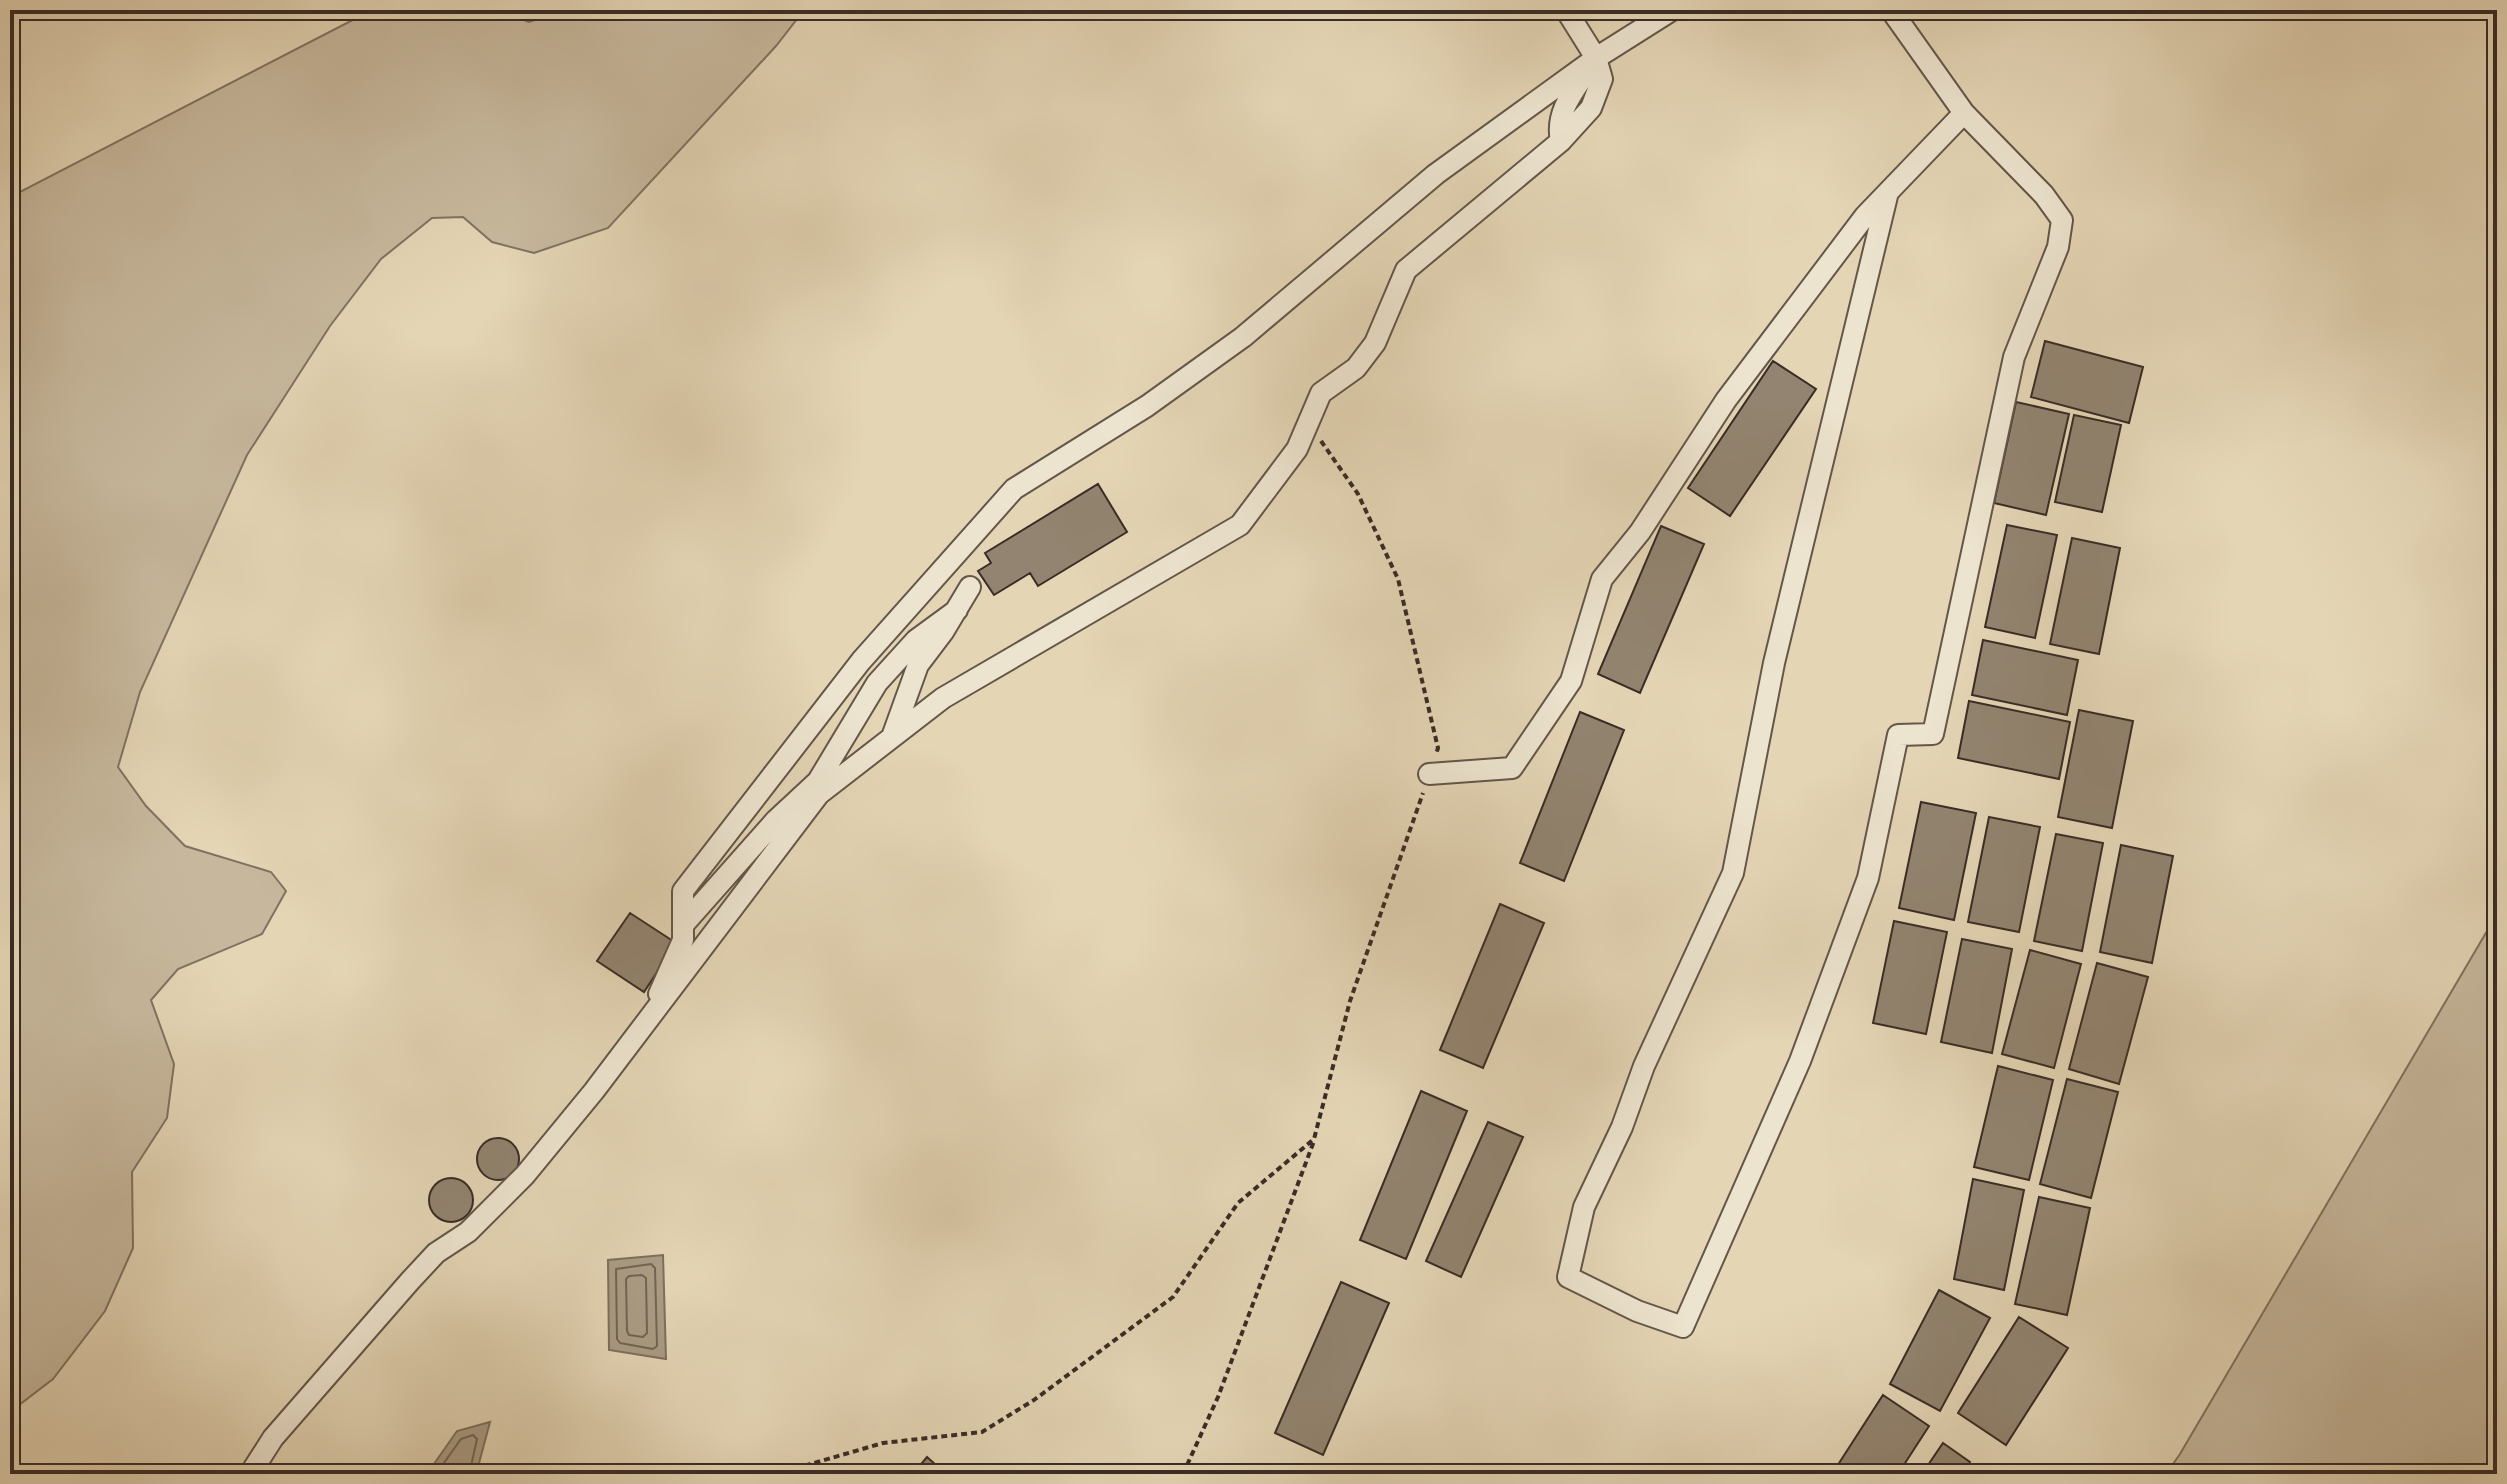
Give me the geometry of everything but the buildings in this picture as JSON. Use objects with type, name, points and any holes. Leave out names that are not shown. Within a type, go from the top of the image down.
[{"type":"street","points":[[250,1474],[273,1438],[410,1281],[436,1253],[468,1232],[525,1175],[649,1020],[819,794],[943,698],[1240,525],[1297,449],[1321,393],[1356,368],[1375,343],[1406,270],[1561,141],[1591,108],[1602,79],[1596,58],[1566,10]]},
{"type":"street","points":[[649,1020],[683,940],[683,891],[861,661],[1014,489],[1147,406],[1243,337],[1436,174],[1596,58],[1672,10]]},
{"type":"street","points":[[1888,192],[1774,663],[1733,873],[1644,1066],[1622,1127],[1584,1207],[1568,1277],[1637,1311],[1683,1327],[1800,1061],[1868,878],[1898,735],[1933,734],[2014,357],[2058,247],[2062,220],[2044,195],[1964,113],[1891,10]]},
{"type":"street","points":[[1429,774],[1512,768],[1571,681],[1602,579],[1640,532],[1726,400],[1865,216],[1964,113]]},
{"type":"street","points":[[892,737],[918,665],[970,587]]},
{"type":"street","points":[[683,925],[776,820],[818,781],[877,683],[916,640],[957,610]]},
{"type":"path","points":[[1183,1474],[1218,1397],[1314,1139],[1350,1001],[1438,748],[1398,579],[1358,494],[1308,423]]},
{"type":"path","points":[[776,1474],[883,1443],[982,1432],[1034,1400],[1173,1297],[1238,1203],[1314,1139]]},
{"type":"shaded area","points":[[372,10],[496,10],[529,22],[564,10],[804,10],[776,46],[608,228],[534,253],[492,242],[463,217],[432,218],[381,259],[330,326],[247,455],[140,692],[118,767],[146,806],[185,846],[271,872],[286,891],[262,934],[178,969],[151,1000],[174,1064],[167,1118],[132,1172],[133,1248],[105,1311],[53,1379],[10,1412],[10,197]]},
{"type":"shaded area","points":[[2497,914],[2497,1474],[2166,1474],[2180,1454]]},
{"type":"water","points":[[663,1255],[666,1359],[609,1350],[608,1260]]},
{"type":"water","points":[[490,1422],[478,1467],[483,1474],[427,1474],[457,1431]]}]
